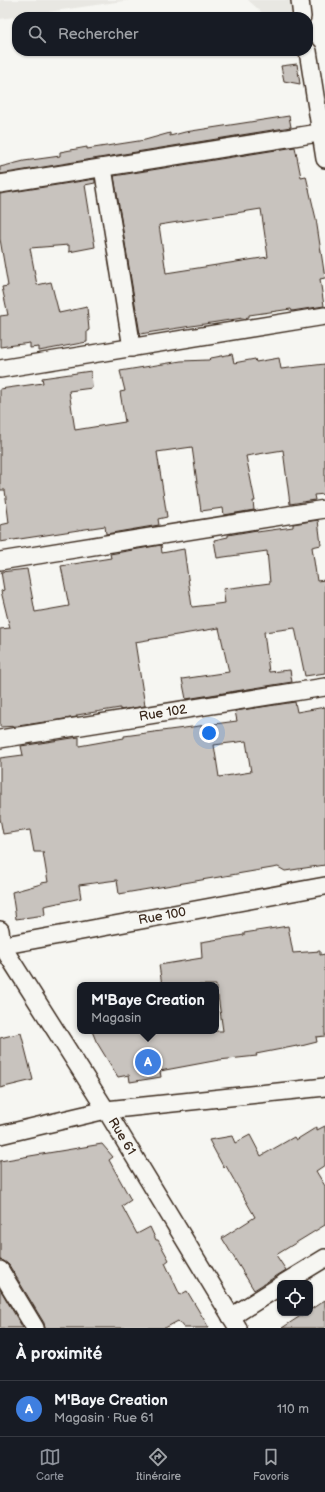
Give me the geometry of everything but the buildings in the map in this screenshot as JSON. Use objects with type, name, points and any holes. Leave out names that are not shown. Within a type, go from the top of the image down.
[{"type":"street","points":[[300,0],[301,12]]},
{"type":"street","points":[[309,56],[323,133],[325,159]]},
{"type":"street","points":[[0,184],[323,133]]},
{"type":"street","points":[[103,168],[132,348]]},
{"type":"street","points":[[0,369],[325,316]]},
{"type":"street","points":[[0,561],[325,509]]},
{"type":"street","name":"Rue 102","points":[[0,739],[325,687]]},
{"type":"street","name":"Rue 100","points":[[1,941],[325,886]]},
{"type":"street","name":"Rue 61","points":[[1,941],[235,1322]]},
{"type":"street","points":[[0,1135],[106,1110],[325,1087]]},
{"type":"street","points":[[289,1280],[325,1258]]},
{"type":"street","points":[[0,1270],[35,1328]]},
{"type":"street","points":[[235,1322],[277,1288]]},
{"type":"shaded area","points":[[0,0],[130,0],[48,12],[12,12],[12,17],[0,19]]},
{"type":"shaded area","points":[[248,0],[292,0],[292,12],[261,12]]},
{"type":"place","name":"M'Baye Creation","points":[[148,1062]]}]
